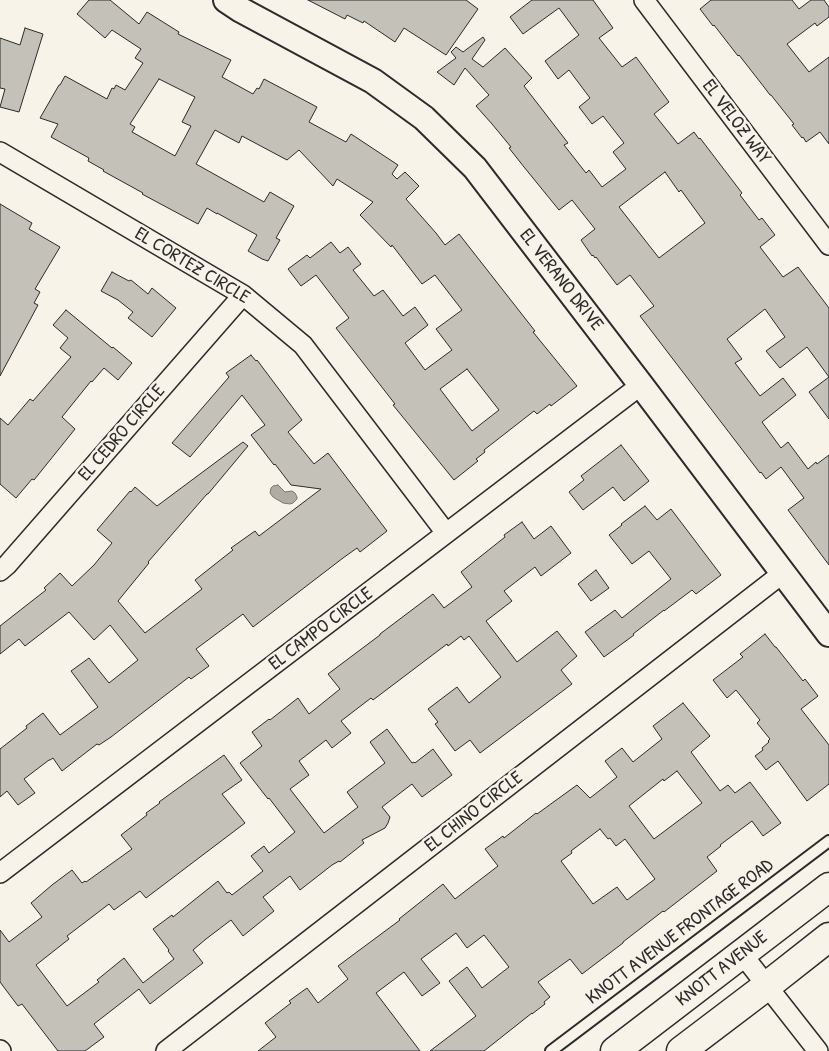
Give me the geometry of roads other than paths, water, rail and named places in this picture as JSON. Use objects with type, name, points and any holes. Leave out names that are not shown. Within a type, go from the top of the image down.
[{"type":"main road","name":"KNOTT AVENUE","points":[[615,1051],[829,887]]},
{"type":"main road","points":[[681,1051],[829,937]]},
{"type":"street","name":"EL VELOZ WAY","points":[[644,0],[829,245]]},
{"type":"street","name":"EL VERANO DRIVE","points":[[238,3],[373,81],[424,118],[475,168],[829,634]]},
{"type":"street","name":"EL CORTEZ CIRCLE","points":[[0,152],[243,294],[303,345],[446,533]]},
{"type":"street","name":"EL CEDRO CIRCLE","points":[[0,571],[14,558],[243,294]]},
{"type":"street","name":"EL CAMPO CIRCLE","points":[[0,873],[641,385]]},
{"type":"street","name":"EL CHINO CIRCLE","points":[[166,1051],[783,573]]},
{"type":"street","points":[[742,954],[818,1051]]},
{"type":"lane","name":"KNOTT AVENUE FRONTAGE ROAD","points":[[551,1051],[829,841]]}]
